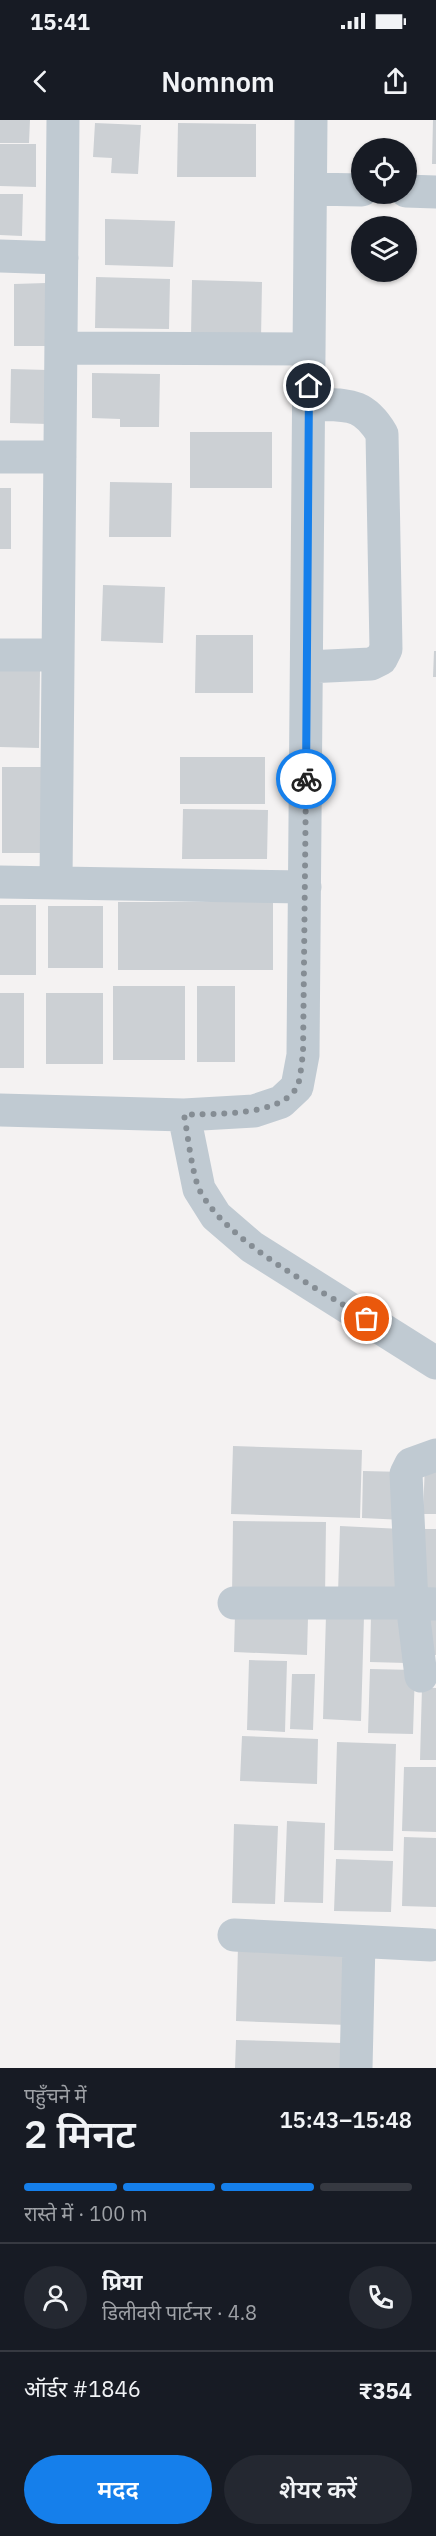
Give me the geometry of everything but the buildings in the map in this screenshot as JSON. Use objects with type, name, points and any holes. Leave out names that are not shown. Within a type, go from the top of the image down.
[{"type":"street","points":[[56,883],[63,120]]},
{"type":"street","points":[[0,1110],[184,1115],[254,1111],[281,1102],[297,1087],[303,1055],[311,120]]},
{"type":"street","points":[[311,189],[351,190]]},
{"type":"street","points":[[417,191],[436,192]]},
{"type":"street","points":[[0,256],[62,258]]},
{"type":"street","points":[[61,348],[309,349]]},
{"type":"street","points":[[307,667],[371,664],[381,659],[386,649],[382,434],[373,418],[352,406],[309,404]]},
{"type":"street","points":[[0,457],[60,457]]},
{"type":"street","points":[[0,655],[58,655]]},
{"type":"street","points":[[0,882],[305,887]]},
{"type":"street","points":[[184,1115],[199,1189],[216,1216],[252,1247],[436,1363]]},
{"type":"street","points":[[421,1676],[424,1603],[406,1474],[411,1464],[436,1455]]},
{"type":"street","points":[[234,1603],[424,1603]]},
{"type":"street","points":[[234,1935],[292,1936],[432,1945]]},
{"type":"street","points":[[356,2068],[359,1942]]},
{"type":"way so far","points":[[306,779],[303,1055],[297,1087],[281,1102],[254,1111],[184,1115],[199,1189],[216,1216],[252,1247],[367,1319]]},
{"type":"route","points":[[306,779],[309,386]]}]
